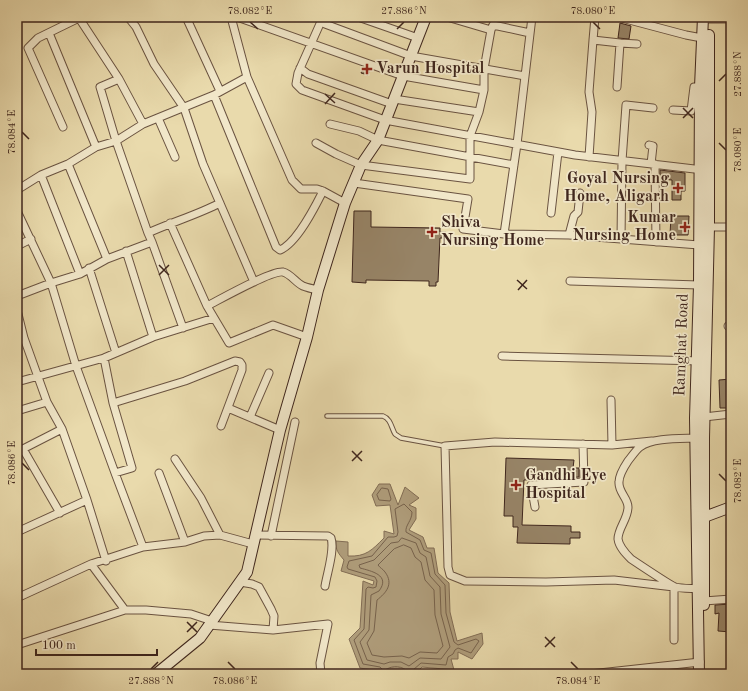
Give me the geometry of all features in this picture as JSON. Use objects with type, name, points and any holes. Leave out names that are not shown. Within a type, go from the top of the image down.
[{"type":"main road","points":[[156,674],[200,638],[247,572],[280,430],[307,337],[318,290],[345,203],[361,165],[378,140],[426,17]]},
{"type":"main road","name":"Ramghat Road","points":[[700,674],[701,362],[709,227],[704,170],[700,87],[702,38],[707,18]]},
{"type":"main road","name":"Ramghat Road","points":[[700,438],[704,417],[701,362],[699,245],[704,170],[707,18]]},
{"type":"main road","points":[[701,518],[731,507]]},
{"type":"main road","name":"Ramghat Road","points":[[701,589],[704,601],[706,674]]},
{"type":"street","points":[[63,127],[28,48],[38,38],[80,17],[120,79],[143,124]]},
{"type":"street","points":[[128,17],[136,27],[154,64],[184,108],[203,164],[254,282]]},
{"type":"street","points":[[186,17],[276,247],[280,250],[286,248],[302,228],[323,191]]},
{"type":"street","points":[[231,17],[247,77],[292,180],[301,189],[318,189],[345,203]]},
{"type":"street","points":[[237,17],[403,76],[484,90]]},
{"type":"street","points":[[358,17],[418,38]]},
{"type":"street","points":[[447,17],[492,28],[530,33]]},
{"type":"street","points":[[316,143],[361,165],[470,179],[470,136],[479,112],[484,90],[484,69],[493,17]]},
{"type":"street","points":[[504,234],[517,144],[532,17]]},
{"type":"street","points":[[589,157],[592,112],[589,92],[595,17]]},
{"type":"street","points":[[618,17],[702,38]]},
{"type":"street","points":[[707,18],[731,19]]},
{"type":"street","points":[[525,76],[411,56],[324,20],[311,43],[300,68],[296,84],[302,90],[385,120],[589,157],[704,170]]},
{"type":"street","points":[[49,32],[96,147]]},
{"type":"street","points":[[593,40],[637,44]]},
{"type":"street","points":[[617,87],[620,43]]},
{"type":"street","points":[[300,68],[308,74],[393,101],[479,112]]},
{"type":"street","points":[[17,190],[41,175],[68,164],[96,147],[116,141],[143,124],[184,108],[247,77]]},
{"type":"street","points":[[120,79],[100,87],[116,141],[183,328]]},
{"type":"street","points":[[673,110],[691,111],[694,87],[700,87]]},
{"type":"street","points":[[621,239],[622,161],[626,105],[653,108]]},
{"type":"street","points":[[158,118],[175,157]]},
{"type":"street","points":[[330,124],[359,131],[378,140],[514,165]]},
{"type":"street","points":[[649,145],[653,146],[656,242]]},
{"type":"street","points":[[550,213],[558,152]]},
{"type":"street","points":[[68,164],[107,259]]},
{"type":"street","points":[[41,175],[80,274]]},
{"type":"street","points":[[354,183],[468,199],[463,229],[504,234],[569,235],[699,245]]},
{"type":"street","points":[[569,235],[574,216],[578,212],[580,193]]},
{"type":"street","points":[[148,232],[220,204]]},
{"type":"street","points":[[17,211],[51,283],[76,366],[143,548]]},
{"type":"street","points":[[170,223],[207,306],[229,343],[273,324],[307,337]]},
{"type":"street","points":[[709,227],[731,227]]},
{"type":"street","points":[[17,246],[31,238]]},
{"type":"street","points":[[17,296],[80,274],[107,259],[152,242]]},
{"type":"street","points":[[126,251],[153,337]]},
{"type":"street","points":[[89,268],[116,353]]},
{"type":"street","points":[[207,306],[254,282],[278,272],[283,272],[303,286],[318,290]]},
{"type":"street","points":[[570,281],[699,284]]},
{"type":"street","points":[[17,310],[21,339],[37,376],[46,402],[62,428],[106,560]]},
{"type":"street","points":[[17,382],[104,358],[153,337],[214,318]]},
{"type":"street","points":[[502,356],[701,362]]},
{"type":"street","points":[[104,358],[112,403],[132,468],[115,473]]},
{"type":"street","points":[[112,403],[184,381],[235,361],[240,362],[242,365],[242,370],[221,426]]},
{"type":"street","points":[[250,417],[269,373]]},
{"type":"street","points":[[611,400],[612,446]]},
{"type":"street","points":[[17,411],[46,402]]},
{"type":"street","points":[[228,408],[280,430]]},
{"type":"street","points":[[704,417],[731,414]]},
{"type":"street","points":[[271,536],[295,422]]},
{"type":"street","points":[[60,513],[20,450],[62,428]]},
{"type":"street","points":[[700,438],[652,441],[612,446],[495,442],[446,446],[448,567],[450,575],[465,581],[546,582],[614,580],[701,589]]},
{"type":"street","points":[[652,441],[640,447],[634,453],[620,475],[618,484],[627,500],[628,514],[620,530],[618,539],[621,548],[632,559],[674,587]]},
{"type":"street","points":[[535,506],[531,485],[584,482],[583,444]]},
{"type":"street","points":[[175,459],[200,498],[220,535]]},
{"type":"street","points":[[159,473],[185,542]]},
{"type":"street","points":[[17,532],[87,500]]},
{"type":"street","points":[[17,598],[91,564],[143,548],[185,542],[204,536],[220,535],[255,539],[271,536],[328,536],[331,538],[332,549],[325,586]]},
{"type":"street","points":[[91,564],[125,610]]},
{"type":"street","points":[[240,582],[259,587],[274,616],[272,630]]},
{"type":"street","points":[[674,587],[674,640]]},
{"type":"street","points":[[704,601],[731,598]]},
{"type":"street","points":[[17,645],[125,610],[146,610],[191,614],[211,623],[272,630],[328,624],[320,663],[321,674]]},
{"type":"street","points":[[590,674],[615,673],[700,662]]},
{"type":"lane","points":[[327,416],[383,416],[390,422],[395,434],[401,438],[446,446]]},
{"type":"water","points":[[379,484],[390,484],[398,505],[405,487],[419,498],[409,505],[416,508],[416,519],[409,530],[423,537],[427,548],[434,548],[438,573],[449,583],[450,612],[457,641],[482,633],[483,644],[472,659],[458,652],[458,659],[451,659],[454,670],[422,667],[415,674],[389,671],[389,674],[381,674],[378,671],[360,668],[349,639],[360,628],[363,581],[373,585],[374,581],[341,571],[344,560],[339,554],[336,541],[348,542],[348,556],[354,556],[364,554],[372,549],[384,538],[384,531],[394,534],[390,505],[376,506],[372,495]]},
{"type":"building","points":[[620,23],[631,26],[629,39],[618,38]]},
{"type":"building","points":[[364,67],[370,70],[368,75],[361,73]]},
{"type":"building","points":[[660,170],[685,173],[685,191],[681,191],[681,200],[672,200],[672,180],[660,179]]},
{"type":"building","points":[[354,211],[371,211],[371,227],[440,228],[440,232],[446,232],[446,238],[440,238],[438,282],[436,282],[436,286],[429,286],[429,281],[366,280],[366,283],[352,282]]},
{"type":"building","points":[[671,216],[689,216],[688,235],[670,235]]},
{"type":"building","points":[[731,379],[731,408],[720,408],[719,380]]},
{"type":"building","points":[[506,458],[574,460],[573,468],[579,468],[579,477],[524,480],[522,525],[571,526],[571,532],[580,532],[580,538],[570,538],[570,544],[517,543],[518,527],[513,527],[513,516],[504,516]]},
{"type":"building","points":[[731,604],[731,632],[718,631],[719,613],[715,614],[715,605]]},
{"type":"place","name":"Varun Hospital","points":[[367,69]]},
{"type":"place","name":"Goyal Nursing Home, Aligarh","points":[[678,188]]},
{"type":"place","name":"Kumar Nursing Home","points":[[685,227]]},
{"type":"place","name":"Shiva Nursing Home","points":[[432,232]]},
{"type":"place","name":"Gandhi Eye Hospital","points":[[516,485]]}]
